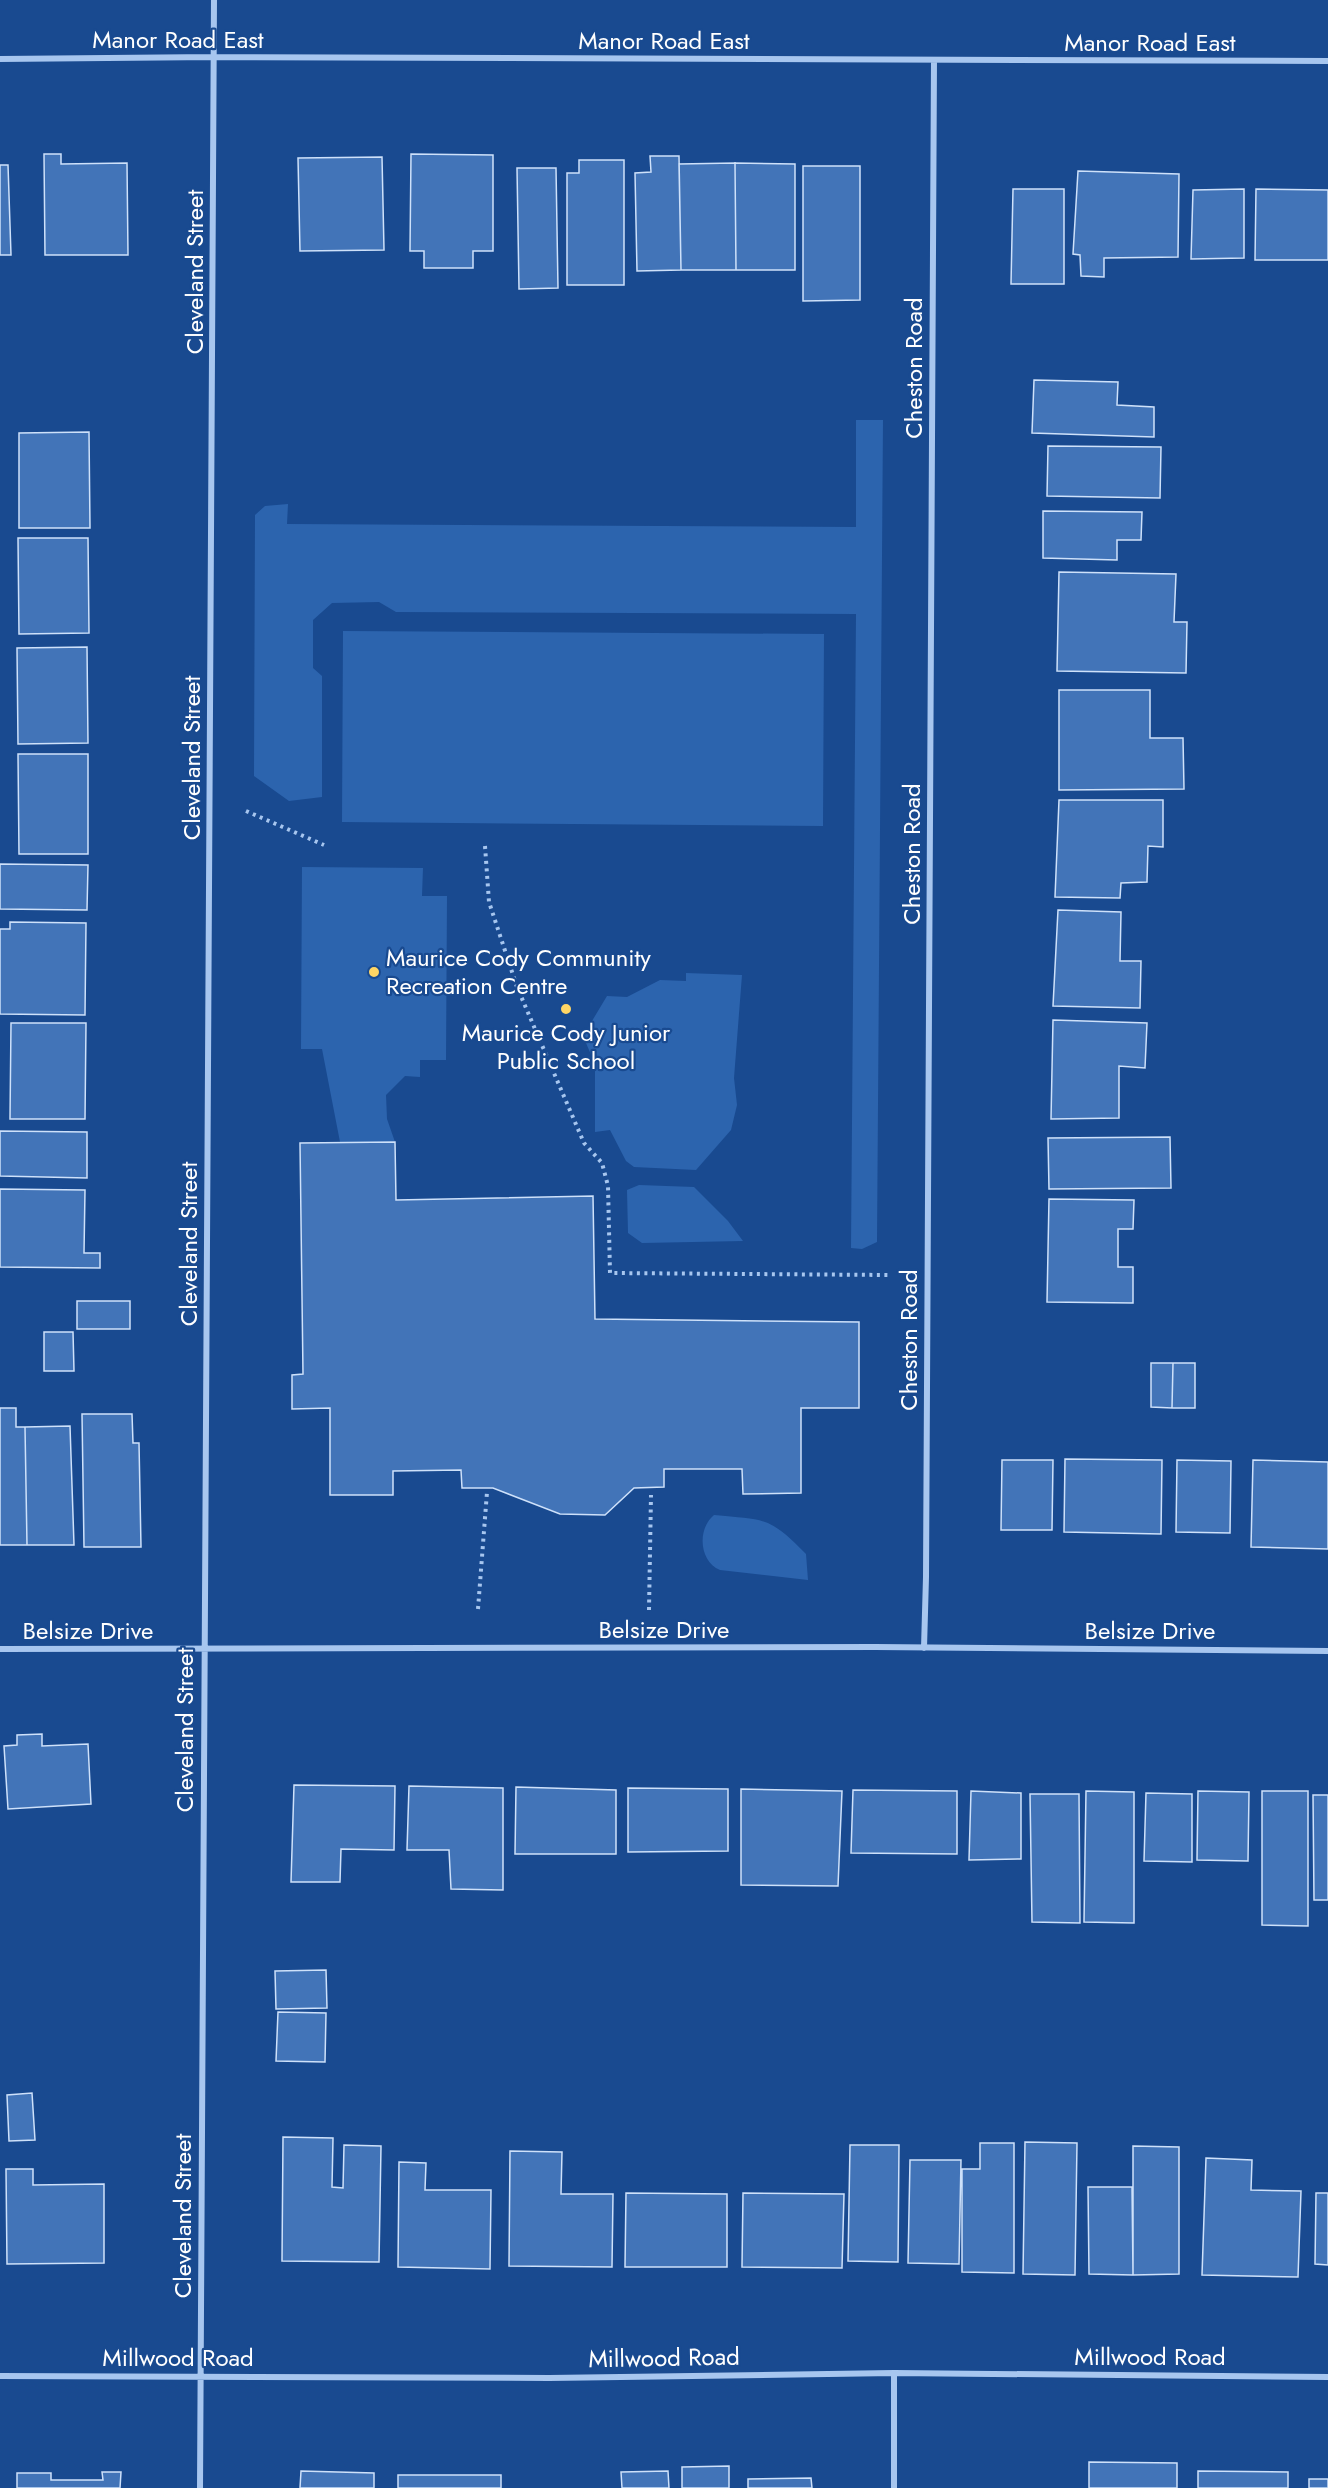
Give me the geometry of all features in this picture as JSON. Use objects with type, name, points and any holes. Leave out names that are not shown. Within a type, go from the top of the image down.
[{"type":"street","name":"Cleveland Street","points":[[200,2488],[214,0]]},
{"type":"street","name":"Manor Road East","points":[[0,59],[214,57],[1328,61]]},
{"type":"street","name":"Cheston Road","points":[[924,1648],[934,60]]},
{"type":"street","name":"Belsize Drive","points":[[0,1649],[924,1648],[1328,1651]]},
{"type":"street","name":"Millwood Road","points":[[0,2376],[549,2378],[894,2373],[1328,2377]]},
{"type":"street","points":[[894,2373],[894,2488]]},
{"type":"path","points":[[246,811],[324,845]]},
{"type":"path","points":[[485,846],[489,902],[517,987],[584,1143],[602,1163],[608,1186],[610,1273],[888,1275]]},
{"type":"path","points":[[478,1609],[487,1492]]},
{"type":"path","points":[[649,1610],[651,1495]]},
{"type":"shaded area","points":[[856,420],[883,420],[877,1242],[862,1249],[851,1248],[856,614],[396,612],[379,602],[332,603],[313,620],[313,668],[322,676],[322,797],[289,801],[254,776],[255,515],[265,506],[288,504],[287,524],[856,527]]},
{"type":"shaded area","points":[[343,631],[824,634],[823,826],[342,822]]},
{"type":"shaded area","name":"Maurice Cody Community Recreation Centre","points":[[302,867],[423,868],[422,896],[447,896],[446,1060],[420,1060],[420,1077],[405,1076],[386,1095],[387,1119],[395,1142],[340,1142],[322,1049],[301,1049]]},
{"type":"shaded area","points":[[686,973],[742,975],[734,1078],[737,1105],[731,1130],[696,1170],[634,1167],[626,1161],[610,1130],[595,1132],[595,1064],[583,1036],[607,996],[627,997],[660,980],[686,981]]},
{"type":"shaded area","points":[[639,1185],[694,1187],[728,1221],[743,1241],[642,1243],[628,1233],[627,1190]]},
{"type":"shaded area","points":[[714,1515],[756,1520],[774,1526],[806,1554],[808,1580],[720,1570],[713,1566],[704,1552],[703,1536],[705,1528]]},
{"type":"building","points":[[44,154],[61,154],[61,164],[127,163],[128,255],[45,255]]},
{"type":"building","points":[[411,154],[493,155],[493,251],[473,251],[473,268],[424,268],[424,251],[410,251]]},
{"type":"building","points":[[650,156],[679,156],[681,270],[637,271],[635,173],[651,172]]},
{"type":"building","points":[[382,157],[384,250],[300,251],[298,158]]},
{"type":"building","points":[[579,160],[624,160],[624,285],[567,285],[567,173],[579,173]]},
{"type":"building","points":[[735,163],[736,270],[681,270],[679,164]]},
{"type":"building","points":[[735,163],[795,164],[795,270],[736,270]]},
{"type":"building","points":[[0,165],[8,165],[11,255],[0,255]]},
{"type":"building","points":[[803,166],[860,166],[860,300],[803,301]]},
{"type":"building","points":[[517,168],[556,168],[558,288],[519,289]]},
{"type":"building","points":[[1078,171],[1179,174],[1178,257],[1104,258],[1104,277],[1081,276],[1080,255],[1073,254]]},
{"type":"building","points":[[1013,189],[1064,189],[1064,284],[1011,284]]},
{"type":"building","points":[[1244,189],[1244,258],[1191,259],[1193,190]]},
{"type":"building","points":[[1256,189],[1328,190],[1328,260],[1255,260]]},
{"type":"building","points":[[1034,380],[1118,382],[1117,405],[1154,407],[1154,437],[1032,433]]},
{"type":"building","points":[[89,432],[90,528],[19,528],[19,433]]},
{"type":"building","points":[[1048,446],[1161,447],[1160,498],[1047,496]]},
{"type":"building","points":[[1043,511],[1142,512],[1141,540],[1117,540],[1117,560],[1043,558]]},
{"type":"building","points":[[18,538],[88,538],[89,633],[19,634]]},
{"type":"building","points":[[1059,572],[1176,574],[1174,622],[1187,622],[1186,673],[1057,671]]},
{"type":"building","points":[[87,647],[88,743],[18,744],[17,648]]},
{"type":"building","points":[[1059,690],[1150,690],[1150,738],[1183,738],[1184,789],[1059,790]]},
{"type":"building","points":[[18,754],[88,754],[88,854],[19,854]]},
{"type":"building","points":[[1059,800],[1163,800],[1163,847],[1148,846],[1147,882],[1121,883],[1120,898],[1055,897]]},
{"type":"building","points":[[0,864],[88,865],[87,910],[0,909]]},
{"type":"building","points":[[1058,910],[1121,912],[1120,961],[1141,961],[1140,1008],[1053,1006]]},
{"type":"building","points":[[10,922],[86,923],[85,1015],[0,1014],[0,929],[10,929]]},
{"type":"building","points":[[1053,1020],[1147,1023],[1145,1068],[1119,1066],[1119,1118],[1051,1119]]},
{"type":"building","points":[[11,1023],[86,1023],[85,1119],[10,1119]]},
{"type":"building","points":[[0,1131],[87,1132],[87,1178],[0,1176]]},
{"type":"building","points":[[1170,1137],[1171,1188],[1049,1189],[1048,1138]]},
{"type":"building","points":[[395,1142],[396,1200],[593,1196],[595,1319],[859,1322],[859,1408],[801,1408],[801,1493],[743,1494],[742,1469],[664,1469],[664,1487],[634,1488],[605,1515],[560,1514],[493,1488],[462,1488],[461,1470],[393,1471],[393,1495],[330,1495],[330,1408],[292,1409],[292,1375],[303,1374],[300,1143]]},
{"type":"building","points":[[0,1189],[85,1190],[84,1253],[100,1253],[100,1268],[0,1267]]},
{"type":"building","points":[[1049,1199],[1134,1200],[1133,1229],[1118,1229],[1118,1267],[1133,1267],[1133,1303],[1047,1302]]},
{"type":"building","points":[[77,1301],[130,1301],[130,1329],[77,1329]]},
{"type":"building","points":[[44,1332],[73,1332],[74,1371],[44,1371]]},
{"type":"building","points":[[1151,1363],[1173,1363],[1172,1408],[1151,1407]]},
{"type":"building","points":[[1173,1363],[1195,1363],[1195,1408],[1172,1408]]},
{"type":"building","points":[[0,1408],[16,1408],[16,1427],[25,1427],[27,1545],[0,1545]]},
{"type":"building","points":[[82,1414],[132,1414],[133,1443],[139,1443],[141,1547],[84,1547]]},
{"type":"building","points":[[70,1426],[74,1545],[27,1545],[25,1427]]},
{"type":"building","points":[[1065,1459],[1162,1460],[1161,1534],[1064,1532]]},
{"type":"building","points":[[1002,1460],[1053,1460],[1052,1530],[1001,1530]]},
{"type":"building","points":[[1177,1460],[1231,1461],[1230,1533],[1176,1532]]},
{"type":"building","points":[[1253,1460],[1328,1462],[1328,1549],[1251,1547]]},
{"type":"building","points":[[42,1734],[42,1746],[88,1744],[91,1804],[8,1809],[4,1746],[17,1745],[17,1735]]},
{"type":"building","points":[[294,1785],[395,1786],[394,1850],[341,1849],[340,1882],[291,1882]]},
{"type":"building","points":[[409,1786],[503,1788],[503,1890],[451,1889],[449,1850],[407,1850]]},
{"type":"building","points":[[516,1787],[616,1790],[616,1854],[515,1854]]},
{"type":"building","points":[[628,1788],[728,1789],[728,1851],[628,1852]]},
{"type":"building","points":[[741,1789],[842,1791],[838,1886],[741,1885]]},
{"type":"building","points":[[853,1790],[957,1791],[957,1854],[851,1853]]},
{"type":"building","points":[[971,1791],[1021,1793],[1021,1859],[969,1860]]},
{"type":"building","points":[[1086,1791],[1134,1792],[1134,1923],[1084,1922]]},
{"type":"building","points":[[1198,1791],[1249,1792],[1248,1861],[1197,1860]]},
{"type":"building","points":[[1262,1791],[1308,1791],[1308,1926],[1262,1925]]},
{"type":"building","points":[[1146,1793],[1192,1794],[1192,1862],[1144,1861]]},
{"type":"building","points":[[1030,1794],[1079,1794],[1080,1923],[1032,1922]]},
{"type":"building","points":[[1313,1795],[1328,1795],[1328,1900],[1314,1900]]},
{"type":"building","points":[[326,1970],[327,2008],[276,2009],[275,1971]]},
{"type":"building","points":[[278,2012],[326,2013],[325,2062],[276,2061]]},
{"type":"building","points":[[32,2093],[35,2140],[9,2141],[7,2095]]},
{"type":"building","points":[[283,2137],[333,2138],[332,2187],[343,2188],[344,2145],[381,2146],[379,2262],[282,2261]]},
{"type":"building","points":[[1025,2142],[1077,2143],[1075,2275],[1023,2274]]},
{"type":"building","points":[[980,2143],[1014,2143],[1014,2273],[962,2272],[962,2169],[980,2169]]},
{"type":"building","points":[[850,2145],[899,2145],[898,2262],[848,2261]]},
{"type":"building","points":[[1133,2146],[1179,2147],[1179,2274],[1133,2275]]},
{"type":"building","points":[[510,2151],[562,2152],[561,2194],[613,2194],[612,2267],[509,2266]]},
{"type":"building","points":[[1206,2158],[1252,2160],[1251,2190],[1301,2191],[1298,2277],[1202,2275]]},
{"type":"building","points":[[910,2160],[961,2160],[959,2264],[908,2263]]},
{"type":"building","points":[[399,2162],[426,2163],[425,2190],[491,2190],[490,2269],[398,2267]]},
{"type":"building","points":[[6,2169],[33,2169],[33,2185],[104,2184],[104,2263],[7,2264]]},
{"type":"building","points":[[1088,2187],[1132,2187],[1133,2275],[1089,2274]]},
{"type":"building","points":[[626,2193],[727,2194],[727,2267],[625,2267]]},
{"type":"building","points":[[743,2193],[844,2194],[842,2268],[742,2267]]},
{"type":"building","points":[[1316,2193],[1328,2193],[1328,2265],[1315,2264]]},
{"type":"building","points":[[1089,2462],[1177,2463],[1177,2488],[1089,2488]]},
{"type":"building","points":[[729,2466],[729,2488],[682,2488],[682,2467]]},
{"type":"building","points":[[301,2471],[374,2473],[374,2488],[300,2488]]},
{"type":"building","points":[[668,2471],[669,2488],[622,2488],[621,2472]]},
{"type":"building","points":[[1198,2471],[1288,2472],[1288,2488],[1198,2488]]},
{"type":"building","points":[[102,2472],[121,2472],[120,2488],[17,2488],[17,2473],[51,2473],[51,2480],[103,2480]]},
{"type":"building","points":[[398,2475],[501,2475],[501,2488],[398,2488]]},
{"type":"building","points":[[811,2478],[812,2488],[748,2488],[748,2479]]},
{"type":"building","points":[[1309,2479],[1328,2479],[1328,2488],[1309,2488]]},
{"type":"place","name":"Maurice Cody Community Recreation Centre","points":[[374,972]]},
{"type":"place","name":"Maurice Cody Junior Public School","points":[[566,1009]]}]
